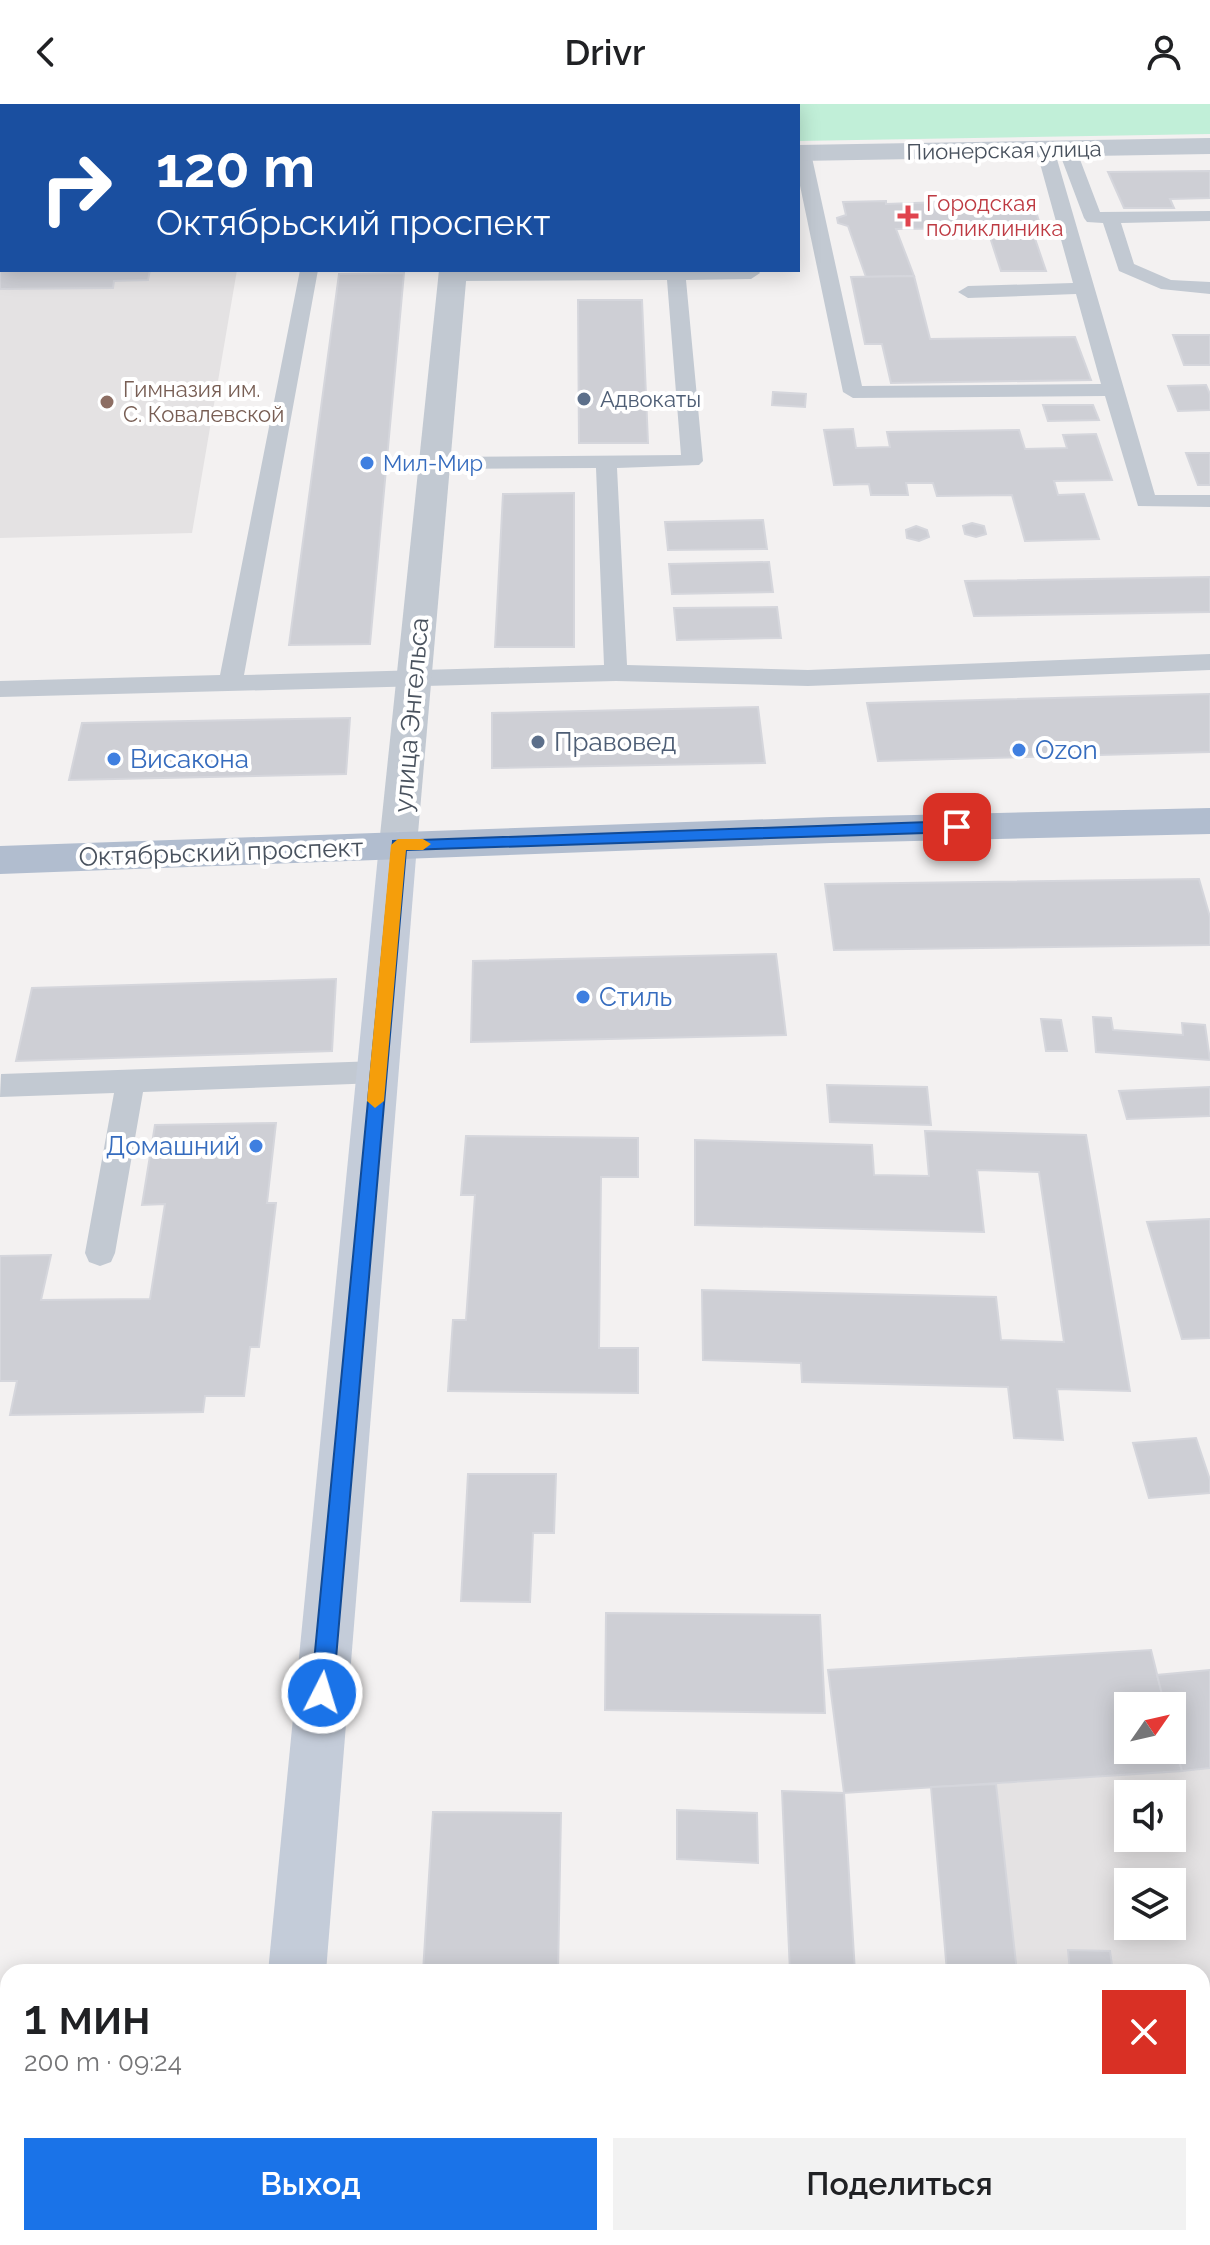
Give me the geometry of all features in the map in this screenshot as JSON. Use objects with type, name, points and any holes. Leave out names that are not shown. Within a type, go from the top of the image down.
[{"type":"main road","name":"Октябрьский проспект","points":[[0,860],[1210,821]]},
{"type":"street","name":"Пионерская улица","points":[[800,153],[1210,146]]},
{"type":"street","name":"улица Энгельса","points":[[298,1964],[452,273]]},
{"type":"lane","points":[[1056,149],[1093,218],[1210,216]]},
{"type":"lane","points":[[1056,149],[1082,288],[1146,501],[1210,501]]},
{"type":"lane","points":[[800,153],[853,392],[1113,390]]},
{"type":"lane","points":[[1110,217],[1126,267],[1168,285],[1210,288]]},
{"type":"lane","points":[[230,684],[309,272]]},
{"type":"lane","points":[[452,273],[751,273]]},
{"type":"lane","points":[[435,463],[692,461],[676,274]]},
{"type":"lane","points":[[968,292],[1082,288]]},
{"type":"lane","points":[[606,461],[616,673]]},
{"type":"lane","points":[[0,689],[616,673],[808,678],[1210,662]]},
{"type":"lane","points":[[1,1086],[378,1072]]},
{"type":"lane","points":[[100,1253],[130,1082]]},
{"type":"shaded area","name":"Гимназия им. С. Ковалевской","points":[[0,272],[237,272],[192,533],[0,538]]},
{"type":"shaded area","points":[[1210,1768],[1210,1964],[1016,1964],[996,1784]]},
{"type":"green space","points":[[800,104],[1210,104],[1210,134],[800,141]]},
{"type":"building","points":[[1210,171],[1210,198],[1170,199],[1174,208],[1124,208],[1108,172]]},
{"type":"building","points":[[1022,199],[1027,212],[1037,215],[1039,221],[1030,224],[1046,271],[1001,271],[987,228],[896,229],[914,276],[866,277],[848,226],[838,223],[837,218],[846,215],[843,202],[886,201],[886,204]]},
{"type":"building","points":[[0,272],[150,272],[148,280],[114,281],[113,288],[0,289]]},
{"type":"building","points":[[404,273],[370,644],[289,645],[339,274]]},
{"type":"building","points":[[914,276],[930,339],[1075,337],[1091,380],[891,383],[882,344],[865,344],[851,277]]},
{"type":"building","points":[[578,300],[642,300],[648,443],[579,443]]},
{"type":"building","points":[[1173,335],[1210,335],[1210,365],[1184,365]]},
{"type":"building","points":[[1206,385],[1210,394],[1210,410],[1178,411],[1168,386]]},
{"type":"building","points":[[773,392],[806,394],[805,407],[772,405]]},
{"type":"building","points":[[1043,405],[1093,405],[1099,420],[1048,421]]},
{"type":"building","points":[[853,429],[856,448],[890,447],[887,432],[1019,430],[1025,449],[1067,448],[1063,435],[1096,434],[1112,480],[1054,481],[1058,495],[1084,494],[1099,539],[1025,541],[1012,495],[937,496],[933,483],[906,483],[908,495],[871,495],[869,484],[834,485],[824,430]]},
{"type":"building","points":[[1186,453],[1210,453],[1210,485],[1198,485]]},
{"type":"building","points":[[574,493],[574,647],[495,647],[503,494]]},
{"type":"building","points":[[763,520],[767,549],[668,550],[665,522]]},
{"type":"building","points":[[972,523],[984,526],[986,534],[976,537],[965,534],[963,526]]},
{"type":"building","points":[[916,526],[927,530],[929,537],[919,541],[907,538],[906,530]]},
{"type":"building","points":[[769,562],[773,592],[672,594],[669,564]]},
{"type":"building","points":[[1210,577],[1210,612],[974,616],[965,581]]},
{"type":"building","points":[[777,607],[781,638],[677,640],[674,608]]},
{"type":"building","points":[[1210,694],[1210,752],[878,761],[867,703]]},
{"type":"building","points":[[758,707],[765,763],[492,768],[492,713]]},
{"type":"building","points":[[350,718],[346,774],[69,780],[82,723]]},
{"type":"building","points":[[1199,879],[1210,917],[1210,945],[834,950],[825,884]]},
{"type":"building","points":[[776,954],[786,1035],[471,1042],[473,961]]},
{"type":"building","points":[[336,979],[332,1051],[16,1061],[32,988]]},
{"type":"building","points":[[1093,1017],[1111,1018],[1113,1030],[1183,1035],[1182,1023],[1205,1025],[1210,1060],[1096,1052]]},
{"type":"building","points":[[1041,1019],[1061,1020],[1067,1051],[1046,1051]]},
{"type":"building","points":[[827,1085],[927,1087],[931,1125],[830,1122]]},
{"type":"building","points":[[1210,1087],[1210,1116],[1127,1119],[1119,1091]]},
{"type":"building","points":[[276,1123],[267,1203],[276,1203],[259,1347],[250,1347],[244,1396],[205,1396],[203,1412],[10,1415],[17,1381],[0,1381],[0,1256],[51,1255],[41,1300],[150,1299],[165,1204],[142,1205],[155,1125]]},
{"type":"building","points":[[925,1131],[1086,1135],[1130,1391],[1057,1389],[1063,1440],[1014,1438],[1008,1387],[802,1382],[801,1363],[703,1360],[702,1290],[996,1297],[1001,1340],[1064,1342],[1039,1172],[977,1170],[984,1232],[695,1225],[695,1140],[872,1145],[874,1175],[929,1176]]},
{"type":"building","points":[[466,1136],[638,1138],[638,1177],[601,1177],[599,1348],[638,1348],[638,1393],[448,1391],[453,1320],[466,1320],[475,1195],[461,1195]]},
{"type":"building","points":[[1210,1219],[1210,1338],[1182,1339],[1147,1222]]},
{"type":"building","points":[[1196,1438],[1210,1480],[1210,1493],[1149,1498],[1133,1443]]},
{"type":"building","points":[[468,1474],[556,1474],[554,1533],[533,1533],[530,1602],[461,1601]]},
{"type":"building","points":[[606,1613],[820,1615],[825,1713],[605,1710]]},
{"type":"building","points":[[1151,1650],[1162,1692],[1114,1692],[1114,1764],[1180,1764],[1182,1771],[844,1793],[828,1670]]},
{"type":"building","points":[[1210,1670],[1210,1768],[1182,1771],[1180,1764],[1186,1764],[1186,1692],[1161,1692],[1157,1675]]},
{"type":"building","points":[[996,1784],[1016,1964],[946,1964],[931,1787]]},
{"type":"building","points":[[782,1791],[844,1793],[855,1964],[790,1964]]},
{"type":"building","points":[[677,1810],[757,1813],[758,1863],[677,1859]]},
{"type":"building","points":[[433,1812],[561,1813],[558,1964],[424,1964]]},
{"type":"building","points":[[1068,1950],[1110,1951],[1112,1964],[1069,1964]]},
{"type":"slow traffic","points":[[375,1101],[398,845],[423,844]]},
{"type":"place","name":"Городская поликлиника","points":[[908,216]]},
{"type":"place","name":"Адвокаты","points":[[584,399]]},
{"type":"place","name":"Гимназия им. С. Ковалевской","points":[[107,402]]},
{"type":"place","name":"Мил-Мир","points":[[367,463]]},
{"type":"place","name":"Правовед","points":[[538,742]]},
{"type":"place","name":"Ozon","points":[[1019,750]]},
{"type":"place","name":"Висакона","points":[[114,759]]},
{"type":"place","name":"Стиль","points":[[583,997]]},
{"type":"place","name":"Домашний","points":[[256,1146]]},
{"type":"route","points":[[322,1693],[398,845],[957,827]]}]
